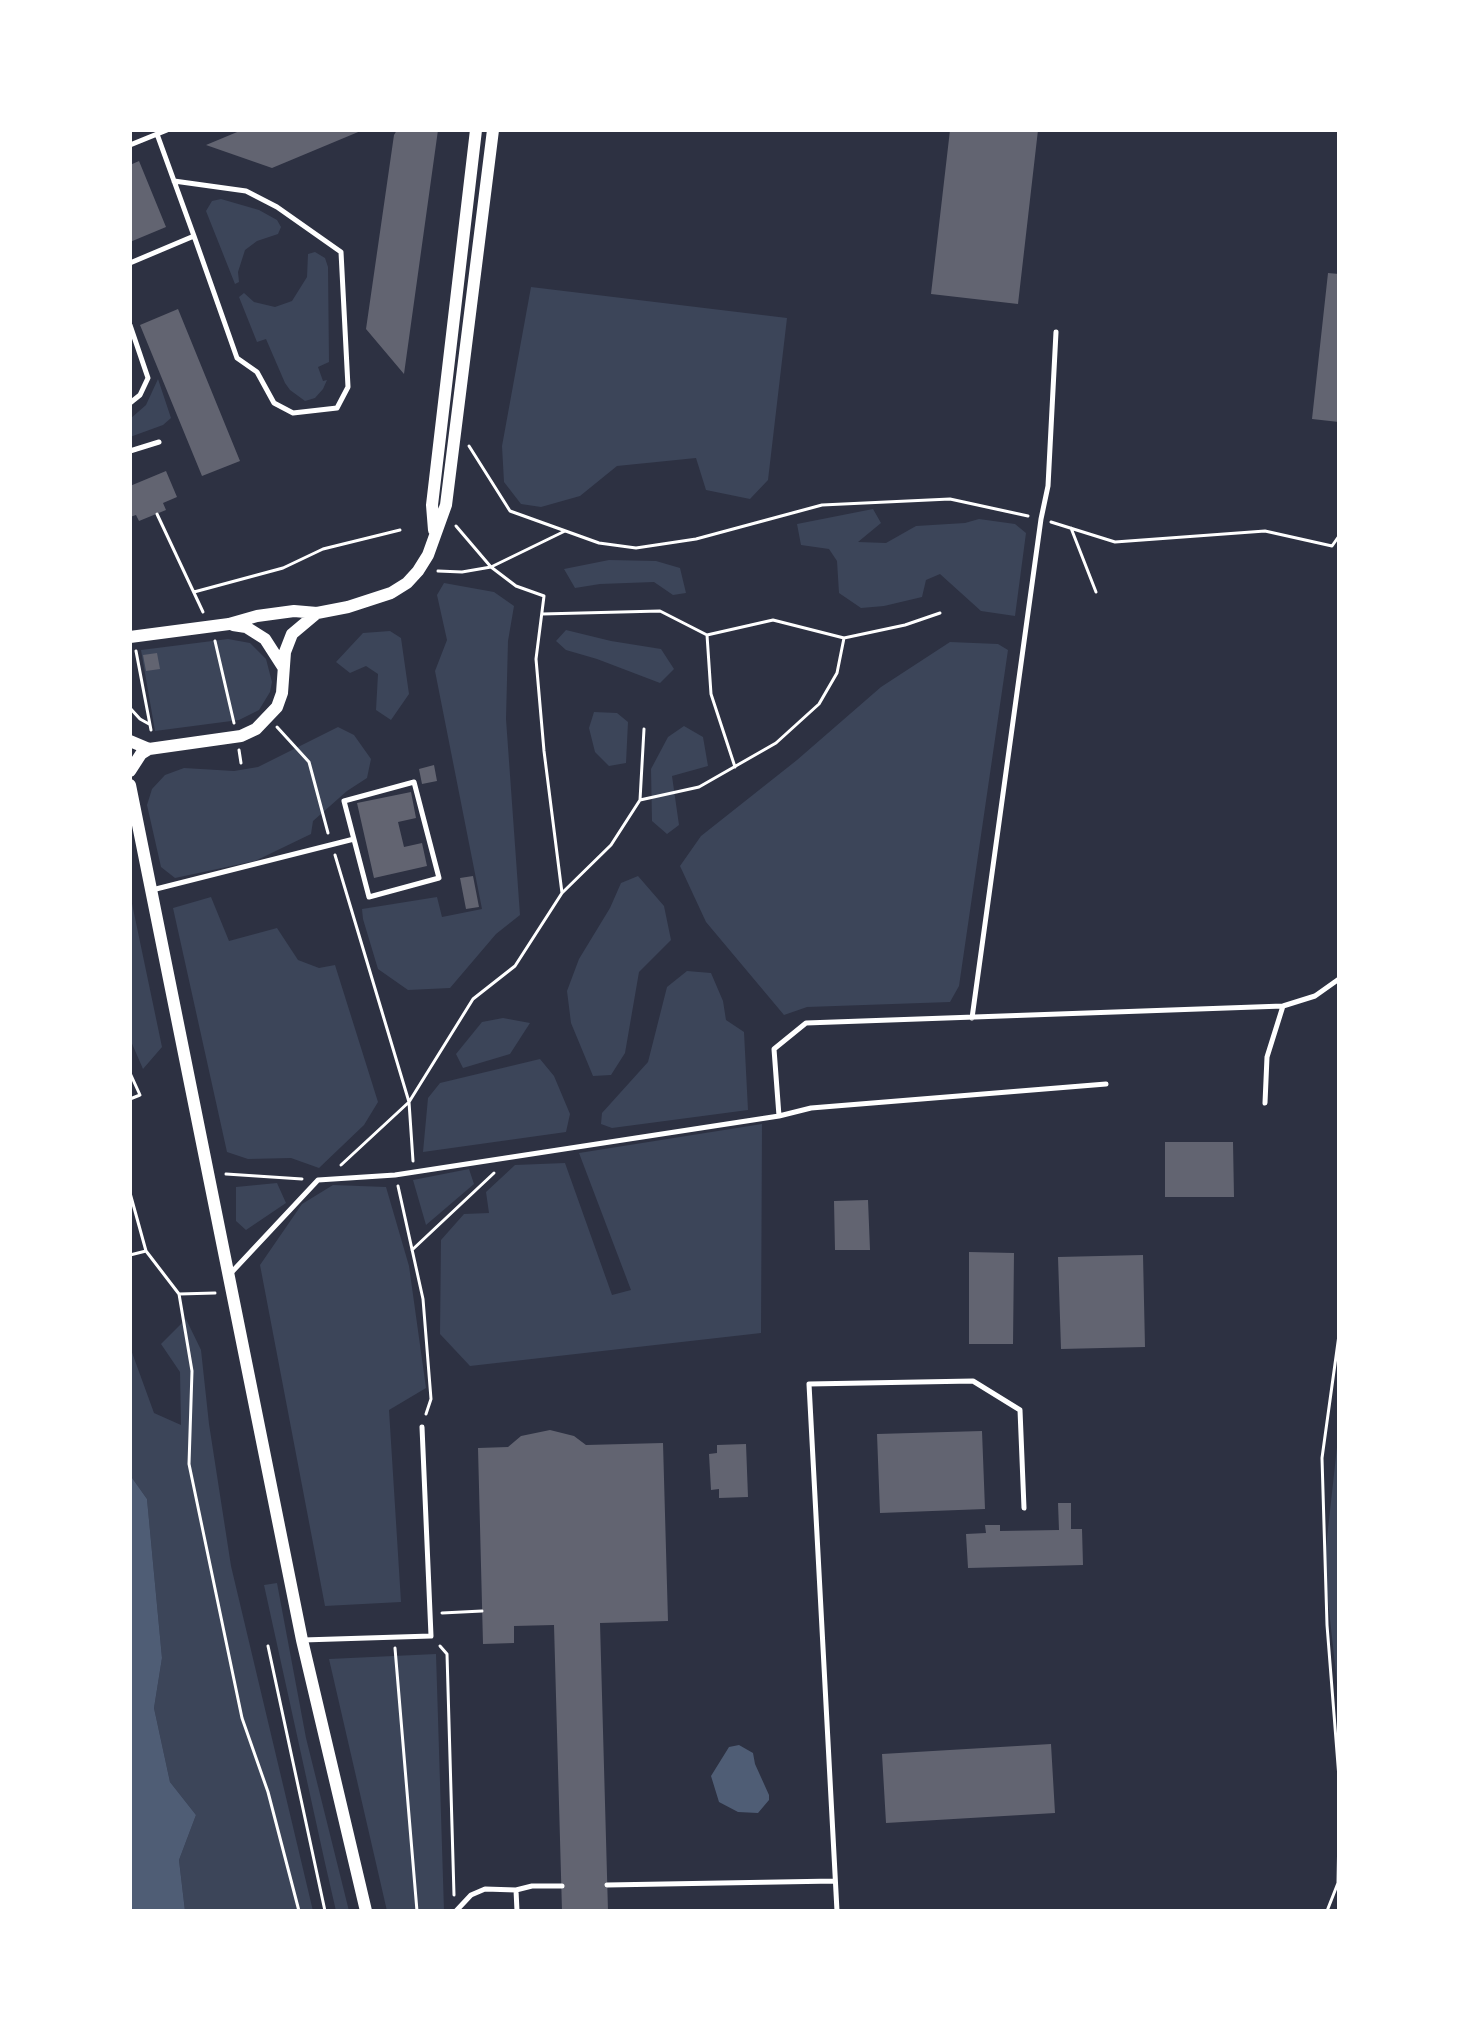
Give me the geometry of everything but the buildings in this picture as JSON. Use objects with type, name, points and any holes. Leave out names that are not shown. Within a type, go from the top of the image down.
[{"type":"street","points":[[435,533],[432,505],[476,130]]},
{"type":"street","points":[[130,637],[229,624],[294,611],[317,613],[371,601],[407,583],[428,555],[446,505],[493,130]]},
{"type":"street","points":[[130,771],[141,754],[149,749],[237,736],[256,729],[277,707],[292,634],[317,613]]},
{"type":"street","points":[[229,624],[246,627],[265,639],[283,667]]},
{"type":"street","points":[[130,741],[149,749]]},
{"type":"street","points":[[130,785],[302,1640],[366,1911]]},
{"type":"lane","points":[[130,145],[167,130]]},
{"type":"lane","points":[[157,134],[237,358],[257,372],[274,403],[293,413],[337,408],[348,387],[341,252],[277,207],[246,191],[174,181]]},
{"type":"lane","points":[[130,263],[194,236]]},
{"type":"lane","points":[[130,325],[148,378],[140,395],[130,403]]},
{"type":"lane","points":[[972,1018],[1048,486],[1056,332]]},
{"type":"lane","points":[[130,451],[159,442]]},
{"type":"lane","points":[[414,782],[439,878],[369,897],[354,839],[344,801],[414,782]]},
{"type":"lane","points":[[151,890],[354,839]]},
{"type":"lane","points":[[779,1116],[774,1049],[806,1023],[1283,1006],[1315,996],[1339,979]]},
{"type":"lane","points":[[1265,1103],[1267,1057],[1283,1006]]},
{"type":"lane","points":[[228,1277],[318,1180],[395,1175],[779,1116],[811,1108],[1106,1084]]},
{"type":"lane","points":[[837,1911],[809,1384],[973,1381],[1020,1410],[1024,1508]]},
{"type":"lane","points":[[302,1640],[431,1636],[422,1427]]},
{"type":"lane","points":[[607,1885],[835,1881]]},
{"type":"lane","points":[[456,1911],[471,1895],[485,1889],[562,1886]]},
{"type":"lane","points":[[516,1890],[517,1911]]},
{"type":"path","points":[[464,440],[510,511],[599,543],[636,548],[696,539],[822,505],[950,499],[1041,519],[1115,542],[1265,531],[1332,546],[1339,536]]},
{"type":"path","points":[[157,514],[215,640],[241,763]]},
{"type":"path","points":[[453,523],[491,567],[516,586],[544,596],[536,659],[562,893]]},
{"type":"path","points":[[1071,528],[1096,592]]},
{"type":"path","points":[[194,592],[283,568],[323,549],[400,530]]},
{"type":"path","points":[[437,571],[462,572],[491,567],[565,531]]},
{"type":"path","points":[[542,614],[660,611],[707,635],[773,620],[844,638],[905,625],[940,613]]},
{"type":"path","points":[[707,635],[711,694],[735,767]]},
{"type":"path","points":[[640,800],[699,787],[776,743],[819,704],[837,673],[844,638]]},
{"type":"path","points":[[136,651],[151,730]]},
{"type":"path","points":[[130,665],[137,657]]},
{"type":"path","points":[[130,708],[149,724]]},
{"type":"path","points":[[269,718],[309,762],[409,1102],[414,1172]]},
{"type":"path","points":[[218,1174],[318,1180],[349,1160],[409,1102],[473,999],[515,966],[562,893],[611,845],[640,800],[644,729]]},
{"type":"path","points":[[130,1073],[140,1095],[130,1099]]},
{"type":"path","points":[[412,1250],[512,1157]]},
{"type":"path","points":[[395,1175],[423,1299],[431,1399],[422,1427]]},
{"type":"path","points":[[130,1193],[146,1251],[179,1294],[192,1371],[189,1464],[242,1718],[268,1792],[299,1911]]},
{"type":"path","points":[[130,1255],[146,1251]]},
{"type":"path","points":[[179,1294],[231,1293]]},
{"type":"path","points":[[1339,1335],[1322,1472],[1327,1625],[1339,1778]]},
{"type":"path","points":[[430,1613],[482,1611]]},
{"type":"path","points":[[394,1636],[417,1911]]},
{"type":"path","points":[[431,1636],[447,1654],[454,1896]]},
{"type":"path","points":[[268,1646],[325,1911]]},
{"type":"path","points":[[1327,1911],[1338,1883],[1339,1829]]},
{"type":"shaded area","points":[[221,199],[259,210],[277,220],[281,227],[278,234],[257,241],[245,250],[238,272],[239,282],[235,284],[206,211],[212,201]]},
{"type":"shaded area","points":[[315,252],[325,258],[328,267],[329,362],[318,367],[323,381],[327,380],[323,389],[315,398],[305,401],[285,383],[266,339],[257,342],[239,297],[244,293],[254,302],[275,307],[292,301],[307,277],[308,254]]},
{"type":"shaded area","points":[[531,287],[787,318],[768,480],[750,499],[706,490],[696,458],[617,466],[580,496],[541,507],[521,504],[504,482],[502,446]]},
{"type":"shaded area","points":[[158,379],[171,418],[163,425],[130,437],[130,419],[146,405]]},
{"type":"shaded area","points":[[873,509],[881,523],[858,542],[886,543],[916,526],[965,523],[979,519],[1015,524],[1026,533],[1015,616],[981,611],[940,574],[926,580],[922,597],[884,606],[861,608],[839,593],[837,561],[829,549],[801,545],[797,524]]},
{"type":"shaded area","points":[[609,560],[656,561],[680,568],[686,593],[673,595],[654,582],[575,588],[564,569]]},
{"type":"shaded area","points":[[444,583],[494,592],[514,606],[508,641],[506,719],[520,915],[496,934],[450,988],[408,990],[378,969],[362,909],[437,897],[442,917],[482,909],[435,671],[447,640],[437,595]]},
{"type":"shaded area","points":[[566,630],[661,649],[674,669],[660,683],[566,650],[556,641]]},
{"type":"shaded area","points":[[390,631],[401,638],[409,694],[391,720],[376,710],[378,674],[366,666],[350,673],[336,662],[363,633]]},
{"type":"shaded area","points":[[228,639],[250,643],[266,659],[272,682],[259,710],[239,720],[155,731],[141,650]]},
{"type":"shaded area","points":[[950,642],[998,644],[1008,650],[959,986],[950,1002],[807,1007],[784,1015],[706,922],[680,866],[701,836],[797,760],[881,687]]},
{"type":"shaded area","points":[[594,712],[617,713],[628,722],[626,763],[609,766],[595,752],[589,728]]},
{"type":"shaded area","points":[[684,726],[703,737],[708,766],[672,776],[679,825],[667,834],[652,821],[651,769],[668,737]]},
{"type":"shaded area","points":[[338,727],[354,735],[371,759],[367,778],[313,821],[311,834],[255,861],[175,878],[161,867],[147,805],[152,789],[165,775],[184,768],[234,771],[258,767]]},
{"type":"shaded area","points":[[638,876],[664,906],[671,940],[639,972],[625,1053],[611,1075],[593,1076],[571,1023],[567,991],[579,959],[610,908],[621,883]]},
{"type":"shaded area","points":[[130,894],[162,1047],[143,1069],[130,1039]]},
{"type":"shaded area","points":[[211,897],[229,941],[277,928],[298,960],[319,968],[335,965],[378,1102],[364,1125],[319,1168],[291,1158],[248,1159],[227,1152],[173,908]]},
{"type":"shaded area","points":[[687,971],[711,973],[723,1001],[726,1020],[744,1032],[748,1110],[612,1128],[601,1124],[602,1113],[648,1062],[667,987]]},
{"type":"shaded area","points":[[503,1018],[530,1023],[510,1054],[463,1068],[456,1054],[482,1022]]},
{"type":"shaded area","points":[[540,1059],[554,1076],[570,1114],[566,1132],[423,1152],[428,1098],[440,1083]]},
{"type":"shaded area","points":[[762,1124],[761,1333],[470,1366],[440,1334],[441,1240],[464,1214],[489,1213],[486,1192],[515,1165],[565,1163],[612,1295],[631,1290],[579,1153]]},
{"type":"shaded area","points":[[469,1169],[474,1184],[426,1225],[413,1180]]},
{"type":"shaded area","points":[[277,1183],[286,1203],[246,1230],[236,1221],[236,1187]]},
{"type":"shaded area","points":[[333,1185],[386,1187],[409,1266],[426,1388],[389,1410],[401,1602],[325,1606],[260,1265],[302,1204]]},
{"type":"shaded area","points":[[186,1319],[201,1350],[231,1566],[313,1911],[185,1911],[179,1860],[196,1815],[170,1782],[154,1708],[162,1658],[147,1499],[130,1475],[130,1347],[154,1413],[181,1425],[180,1372],[161,1344]]},
{"type":"shaded area","points":[[1339,1429],[1339,1701],[1324,1565]]},
{"type":"shaded area","points":[[130,1475],[147,1499],[162,1658],[154,1708],[170,1782],[196,1815],[179,1860],[185,1911],[130,1911]]},
{"type":"shaded area","points":[[277,1583],[306,1738],[349,1911],[336,1911],[264,1585]]},
{"type":"shaded area","points":[[436,1654],[444,1911],[387,1911],[329,1659]]},
{"type":"shaded area","points":[[739,1745],[753,1753],[769,1795],[769,1800],[758,1813],[738,1812],[719,1802],[711,1776],[729,1747]]}]
